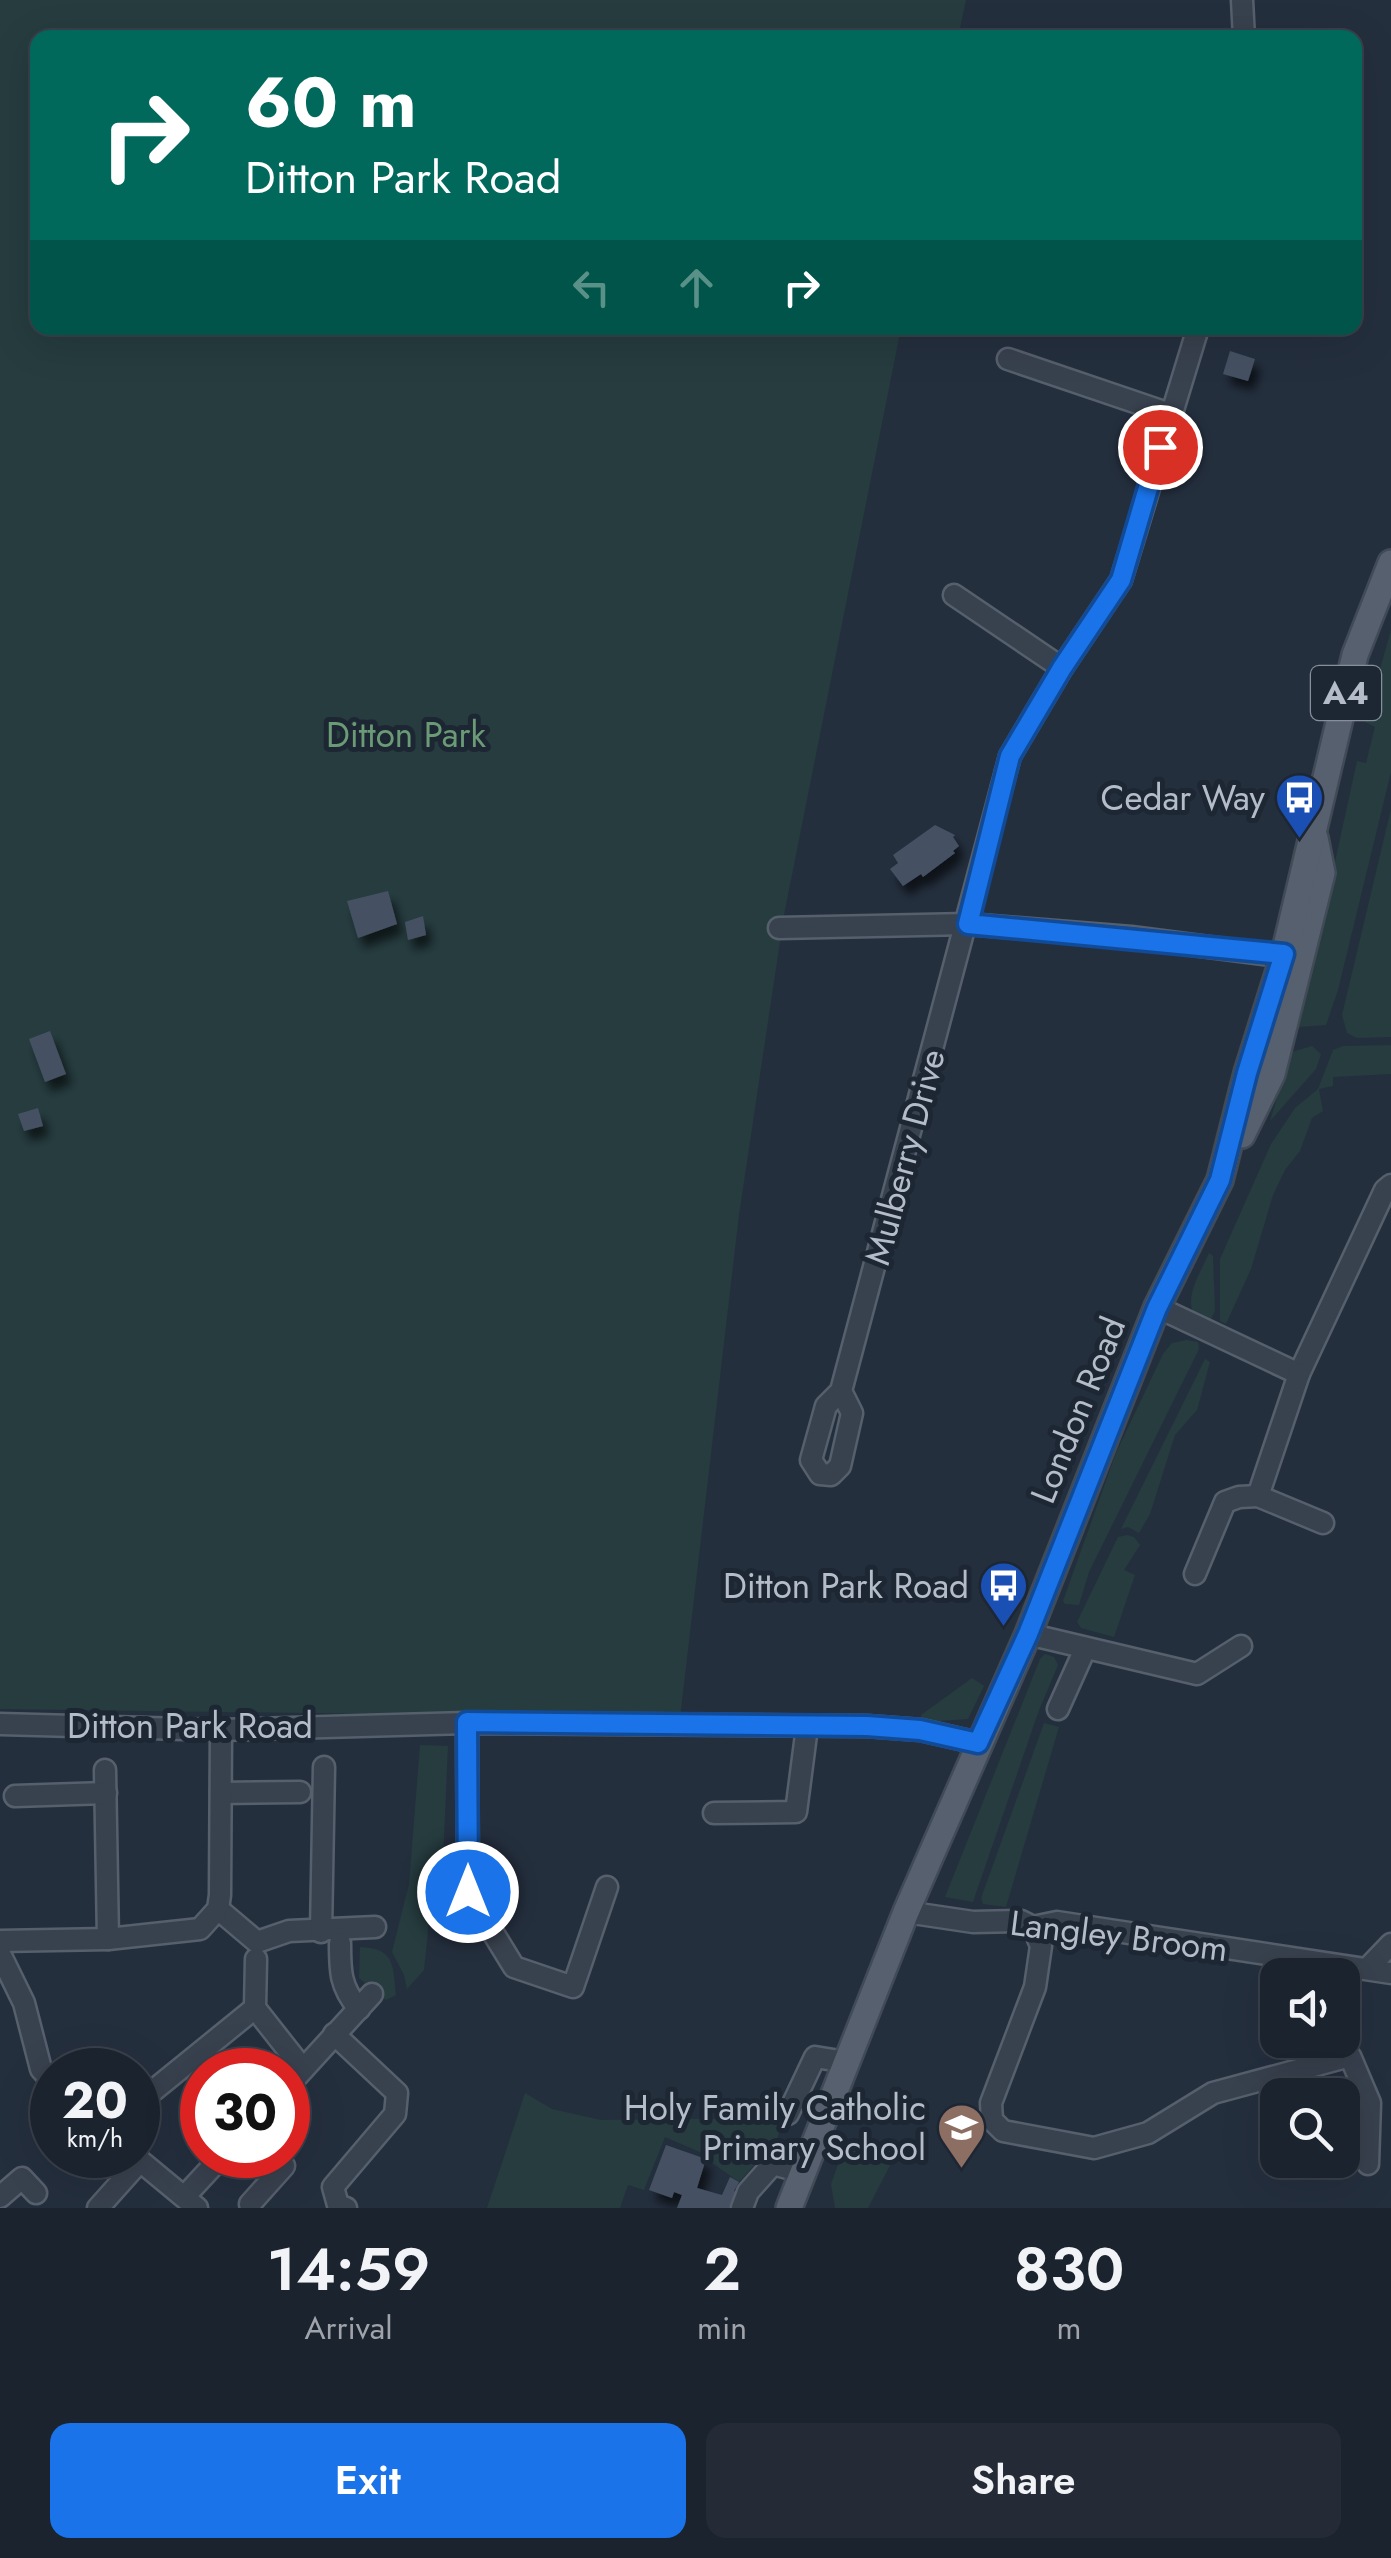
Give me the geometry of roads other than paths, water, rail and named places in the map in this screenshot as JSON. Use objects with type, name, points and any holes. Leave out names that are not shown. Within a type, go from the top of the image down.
[{"type":"main road","name":"London Road","points":[[790,2208],[906,1912],[1028,1634],[1157,1308],[1272,1074],[1292,957],[1322,874],[1313,828],[1355,654],[1391,563]]},
{"type":"street","points":[[1242,0],[1244,30]]},
{"type":"street","name":"Mulberry Drive","points":[[842,1391],[1010,756],[1121,580],[1196,335]]},
{"type":"street","points":[[1008,359],[1170,414]]},
{"type":"street","points":[[954,595],[1062,668]]},
{"type":"street","points":[[779,928],[968,924],[1292,957]]},
{"type":"street","points":[[1258,1496],[1299,1374],[1385,1190],[1391,1185]]},
{"type":"street","points":[[1157,1308],[1299,1374]]},
{"type":"street","points":[[1195,1574],[1225,1502],[1238,1496],[1258,1496],[1323,1523]]},
{"type":"street","points":[[1028,1634],[1197,1674],[1241,1646]]},
{"type":"street","points":[[1058,1708],[1085,1649]]},
{"type":"street","points":[[467,1722],[468,1892],[514,1967],[572,1987],[608,1887]]},
{"type":"street","name":"Ditton Park Road","points":[[0,1724],[221,1730],[467,1722],[808,1726],[920,1730],[978,1743]]},
{"type":"street","points":[[714,1813],[796,1812],[808,1726]]},
{"type":"street","points":[[0,1941],[108,1939],[200,1929],[218,1909],[220,1895],[221,1730]]},
{"type":"street","points":[[321,1932],[324,1766]]},
{"type":"street","points":[[105,1770],[108,1939]]},
{"type":"street","points":[[221,1793],[300,1792]]},
{"type":"street","points":[[16,1796],[106,1793]]},
{"type":"street","points":[[218,1909],[256,1951],[255,2008],[288,2048]]},
{"type":"street","name":"Langley Broom","points":[[906,1912],[973,1922],[1020,1921],[1034,1927],[1057,1922],[1391,1972]]},
{"type":"street","points":[[256,1951],[288,1931],[375,1927]]},
{"type":"street","points":[[1034,1927],[1041,1946],[1035,1988],[991,2103],[992,2120],[1003,2131],[1094,2148],[1148,2133],[1213,2093],[1350,2056],[1370,2103],[1368,2164]]},
{"type":"street","points":[[310,2061],[366,2001],[345,1993],[340,1944]]},
{"type":"street","points":[[1368,1968],[1391,1944]]},
{"type":"street","points":[[0,1954],[24,2004],[36,2048]]},
{"type":"street","points":[[160,2085],[255,2008]]},
{"type":"street","points":[[334,2034],[397,2093],[395,2114],[334,2187],[338,2205],[346,2208]]},
{"type":"street","points":[[788,2114],[814,2056],[846,2062]]},
{"type":"street","points":[[742,2208],[748,2192],[772,2164],[802,2172]]},
{"type":"street","points":[[160,2177],[191,2202],[207,2178]]},
{"type":"street","points":[[98,2208],[121,2178]]},
{"type":"street","points":[[250,2204],[273,2178]]},
{"type":"street","points":[[0,2197],[24,2179]]},
{"type":"place","name":"Cedar Way","points":[[1300,840]]},
{"type":"place","name":"Ditton Park Road","points":[[1004,1628]]},
{"type":"place","name":"Holy Family Catholic Primary School","points":[[961,2170]]},
{"type":"park label","name":"Ditton Park","points":[[406,735]]}]
